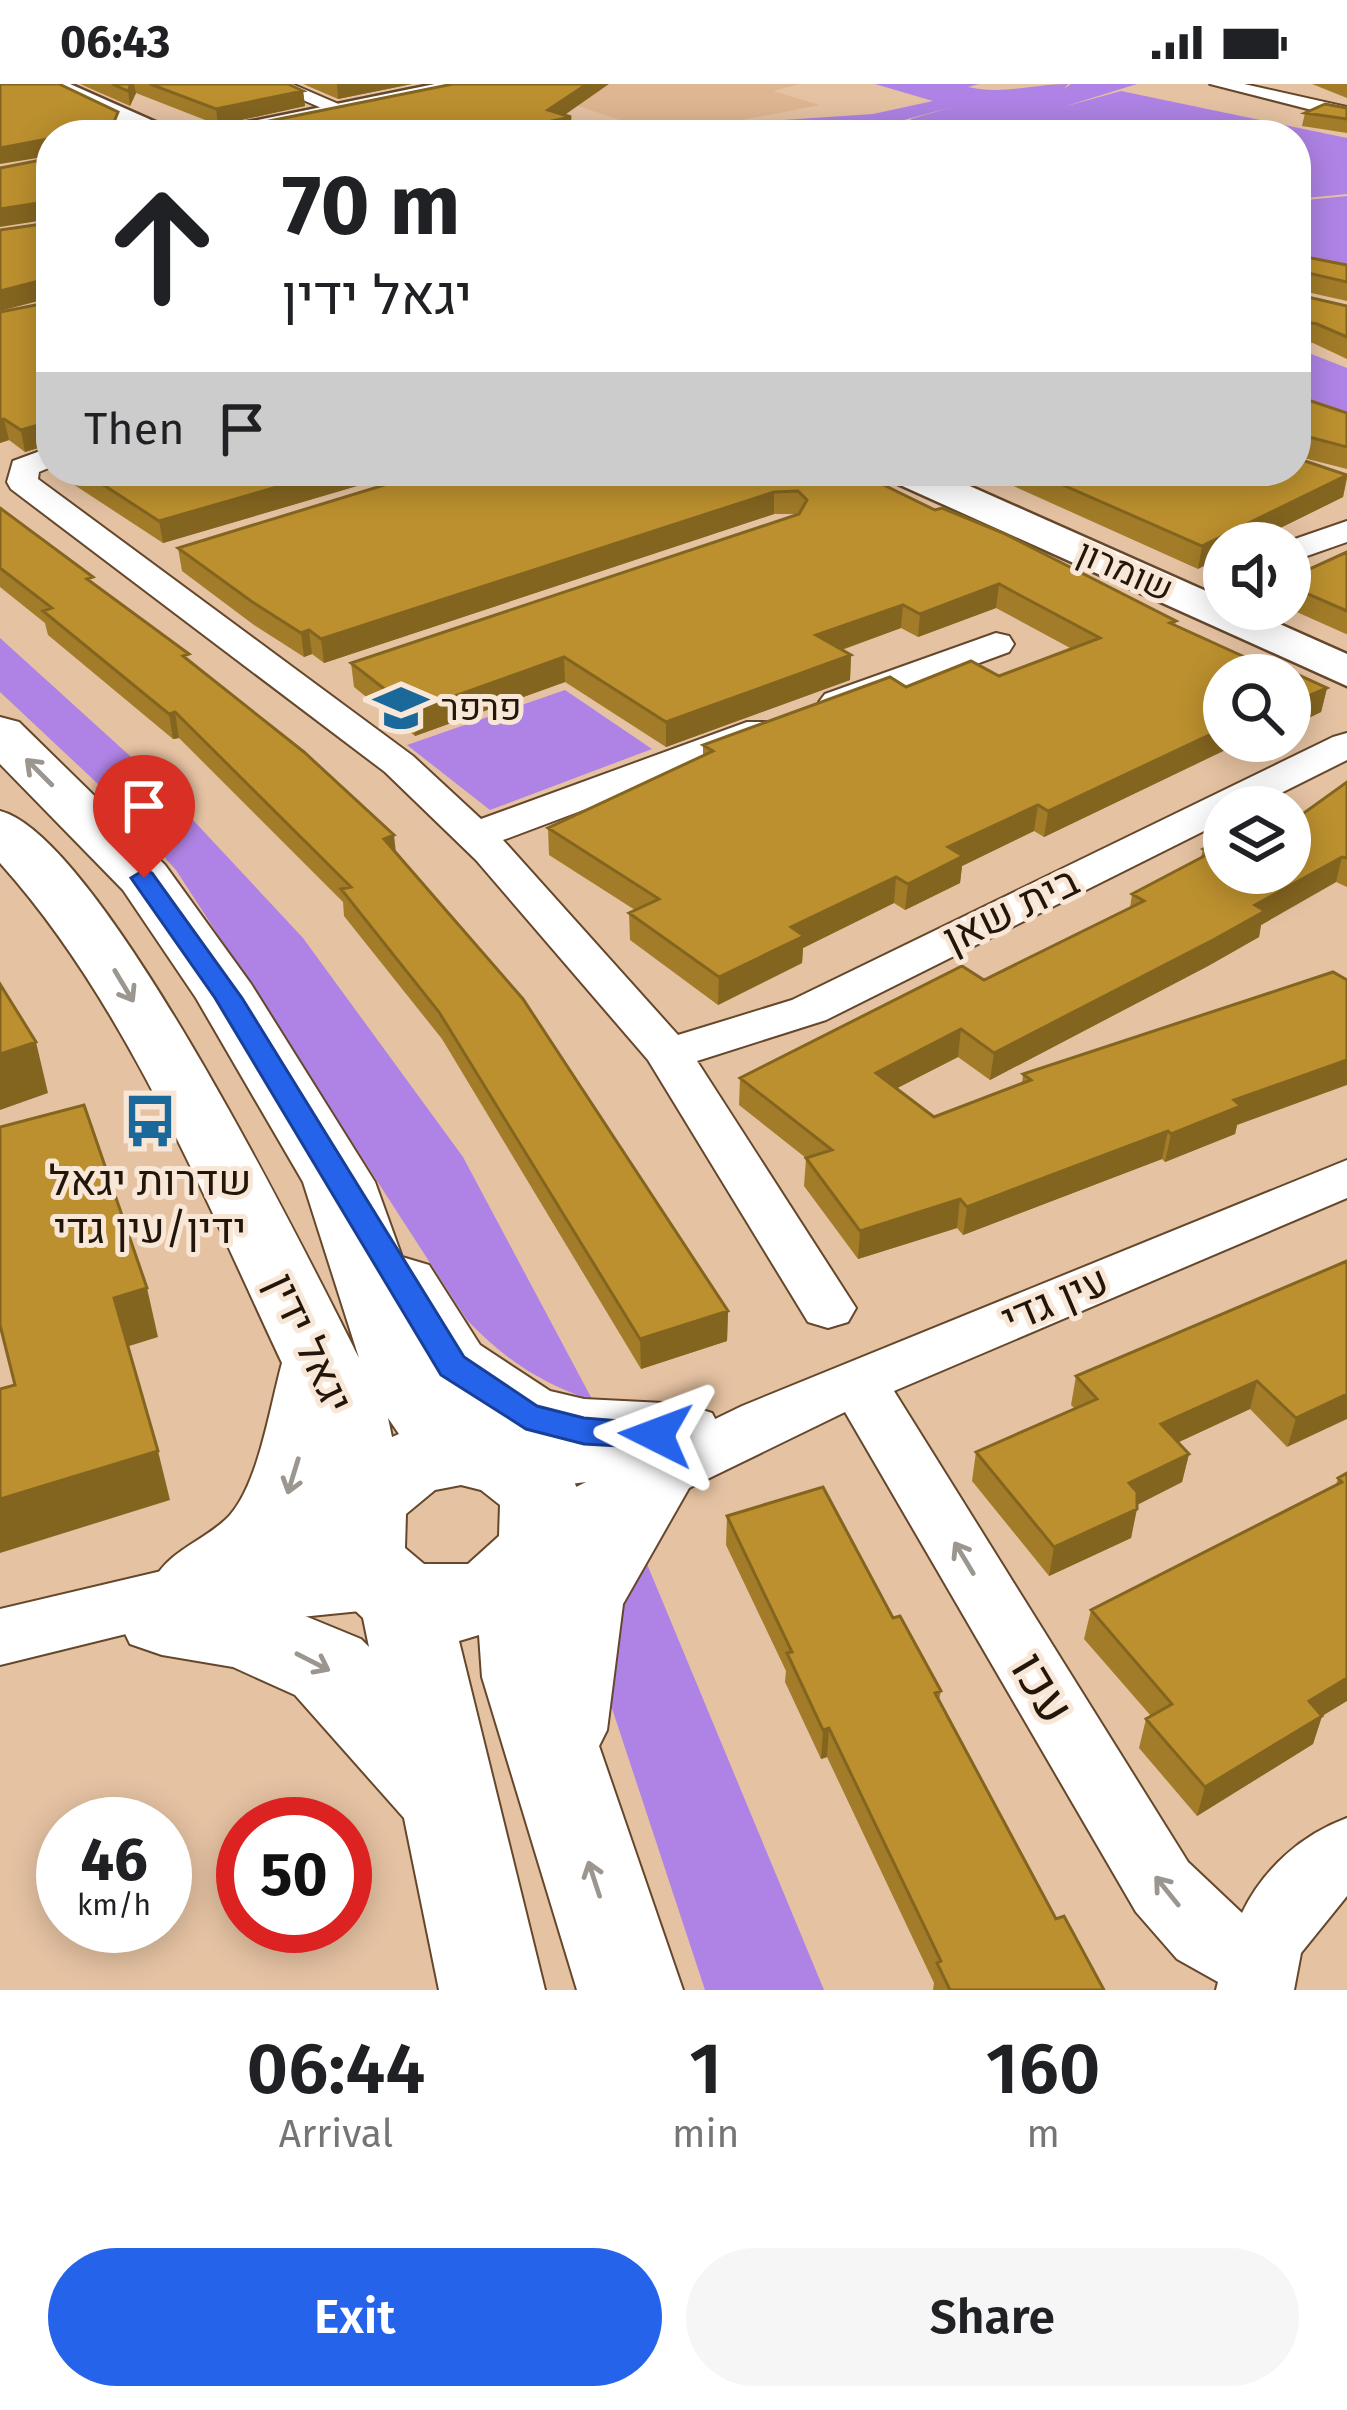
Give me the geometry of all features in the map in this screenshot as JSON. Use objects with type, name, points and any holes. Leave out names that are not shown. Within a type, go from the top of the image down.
[{"type":"main road","name":"יגאל ידין","points":[[0,733],[144,878],[178,922],[339,1182],[407,1382],[421,1408],[519,1505]]},
{"type":"main road","name":"יגאל ידין","points":[[0,828],[69,903],[100,946],[248,1212],[344,1408],[377,1552],[449,1797],[492,1990]]},
{"type":"main road","points":[[339,1182],[452,1366],[526,1416],[669,1455],[579,1599],[554,1757]]},
{"type":"main road","points":[[144,1609],[260,1541],[287,1496],[322,1363]]},
{"type":"main road","points":[[519,1505],[493,1594],[463,1604],[431,1604],[377,1552],[378,1486],[416,1461],[461,1452],[519,1505],[529,1677],[630,1990]]},
{"type":"main road","points":[[144,1609],[245,1630],[328,1667],[449,1797]]},
{"type":"street","points":[[48,84],[134,120]]},
{"type":"street","points":[[304,120],[471,84]]},
{"type":"street","points":[[1219,84],[1347,112]]},
{"type":"street","points":[[283,85],[347,112]]},
{"type":"street","points":[[1260,93],[1325,86]]},
{"type":"street","points":[[36,462],[24,467],[22,482],[399,764],[477,835],[667,1052],[828,1307]]},
{"type":"street","name":"שומרון","points":[[945,486],[1347,671]]},
{"type":"street","points":[[1311,544],[1347,531]]},
{"type":"street","points":[[138,566],[183,552]]},
{"type":"street","points":[[477,835],[996,644]]},
{"type":"street","points":[[300,688],[344,674]]},
{"type":"street","name":"בית שאן","points":[[667,1052],[720,1041],[809,1010],[1347,745]]},
{"type":"street","name":"עין גדי","points":[[519,1505],[763,1422],[1347,1178]]},
{"type":"street","name":"עכו","points":[[858,1383],[1162,1887],[1204,1933],[1256,1976],[1285,1907],[1322,1868],[1347,1852]]},
{"type":"street","points":[[0,1637],[144,1609],[291,1592],[377,1552]]},
{"type":"shaded area","points":[[512,84],[799,84],[773,91],[820,105],[742,120],[620,120]]},
{"type":"shaded area","points":[[875,84],[979,84],[968,87],[993,90],[1137,84],[1063,107],[1121,91],[1260,120],[911,120],[952,107],[904,120],[783,120],[873,114],[933,101]]},
{"type":"shaded area","points":[[1311,131],[1347,138],[1347,194],[1311,198]]},
{"type":"shaded area","points":[[1347,196],[1347,267],[1311,261],[1311,200]]},
{"type":"shaded area","points":[[1311,354],[1347,368],[1347,418],[1311,405]]},
{"type":"shaded area","points":[[0,638],[151,775],[303,938],[463,1157],[593,1401],[525,1369],[467,1320],[176,870],[97,783],[0,692]]},
{"type":"shaded area","points":[[565,690],[652,749],[490,810],[407,745]]},
{"type":"shaded area","points":[[647,1564],[824,1990],[705,1990],[600,1672],[611,1600]]},
{"type":"building","points":[[0,84],[59,84],[118,112],[115,120],[36,120],[36,141],[0,148]]},
{"type":"building","points":[[150,84],[288,84],[303,91],[216,109]]},
{"type":"building","points":[[453,84],[587,84],[548,110],[571,117],[557,120],[274,120]]},
{"type":"building","points":[[1325,104],[1347,108],[1347,119],[1305,113]]},
{"type":"building","points":[[36,161],[36,203],[0,209],[0,168]]},
{"type":"building","points":[[36,225],[36,282],[0,291],[0,230]]},
{"type":"building","points":[[1311,258],[1347,265],[1347,282],[1311,274]]},
{"type":"building","points":[[1311,298],[1347,306],[1347,337],[1311,323]]},
{"type":"building","points":[[36,305],[36,426],[21,430],[0,420],[0,312]]},
{"type":"building","points":[[1311,401],[1347,413],[1347,447],[1311,437]]},
{"type":"building","points":[[1311,463],[1347,475],[1251,522],[1203,522],[1203,546],[1065,486],[1311,486]]},
{"type":"building","points":[[105,486],[280,486],[159,521]]},
{"type":"building","points":[[381,486],[886,486],[935,510],[942,508],[1003,533],[1176,621],[1170,623],[1238,654],[1203,654],[1203,738],[1048,811],[1038,805],[948,847],[963,856],[908,884],[896,877],[791,927],[804,936],[719,977],[629,913],[659,899],[548,828],[713,751],[703,745],[890,677],[906,687],[971,661],[999,676],[1100,638],[999,584],[920,614],[903,605],[816,635],[851,655],[666,722],[564,657],[413,711],[351,663],[799,514],[807,500],[798,491],[774,492],[321,639],[309,630],[301,633],[178,548]]},
{"type":"building","points":[[0,508],[189,654],[183,656],[304,752],[394,835],[384,839],[523,999],[728,1311],[640,1339],[439,1012],[341,889],[351,887],[175,712],[169,714],[43,611],[52,608],[0,568]]},
{"type":"building","points":[[1347,552],[1347,611],[1311,595],[1311,568]]},
{"type":"building","points":[[1311,681],[1327,688],[1311,695]]},
{"type":"building","points":[[1347,782],[1347,858],[1311,874],[1311,808]]},
{"type":"building","points":[[1203,857],[1203,894],[1275,894],[1255,905],[1265,911],[994,1053],[961,1029],[876,1073],[934,1117],[1031,1080],[1023,1074],[1333,972],[1347,980],[1347,1060],[1234,1100],[1241,1106],[1171,1134],[1168,1131],[967,1207],[960,1199],[860,1231],[806,1158],[832,1150],[740,1078],[962,966],[984,980],[1144,901],[1132,894]]},
{"type":"building","points":[[0,984],[36,1042],[0,1054]]},
{"type":"building","points":[[84,1105],[147,1288],[114,1298],[158,1451],[0,1499],[0,1389],[15,1385],[0,1325],[0,1127]]},
{"type":"building","points":[[1347,1261],[1347,1394],[1296,1418],[1257,1381],[1161,1424],[1189,1454],[1129,1483],[1137,1492],[1137,1509],[1054,1547],[976,1452],[1097,1399],[1076,1376]]},
{"type":"building","points":[[1347,1473],[1347,1678],[1309,1701],[1322,1716],[1205,1787],[1146,1719],[1172,1704],[1091,1610],[1342,1482],[1338,1478]]},
{"type":"building","points":[[823,1487],[893,1618],[900,1616],[941,1691],[935,1693],[1056,1919],[1064,1916],[1104,1990],[950,1990],[937,1963],[941,1961],[829,1728],[823,1730],[787,1653],[792,1652],[727,1516]]},
{"type":"place","name":"פרפר","points":[[401,708]]},
{"type":"place","name":"שדרות יגאל ידין/עין גדי","points":[[150,1121]]},
{"type":"route","points":[[144,878],[228,998],[452,1366],[526,1416],[584,1431],[656,1435]]}]
